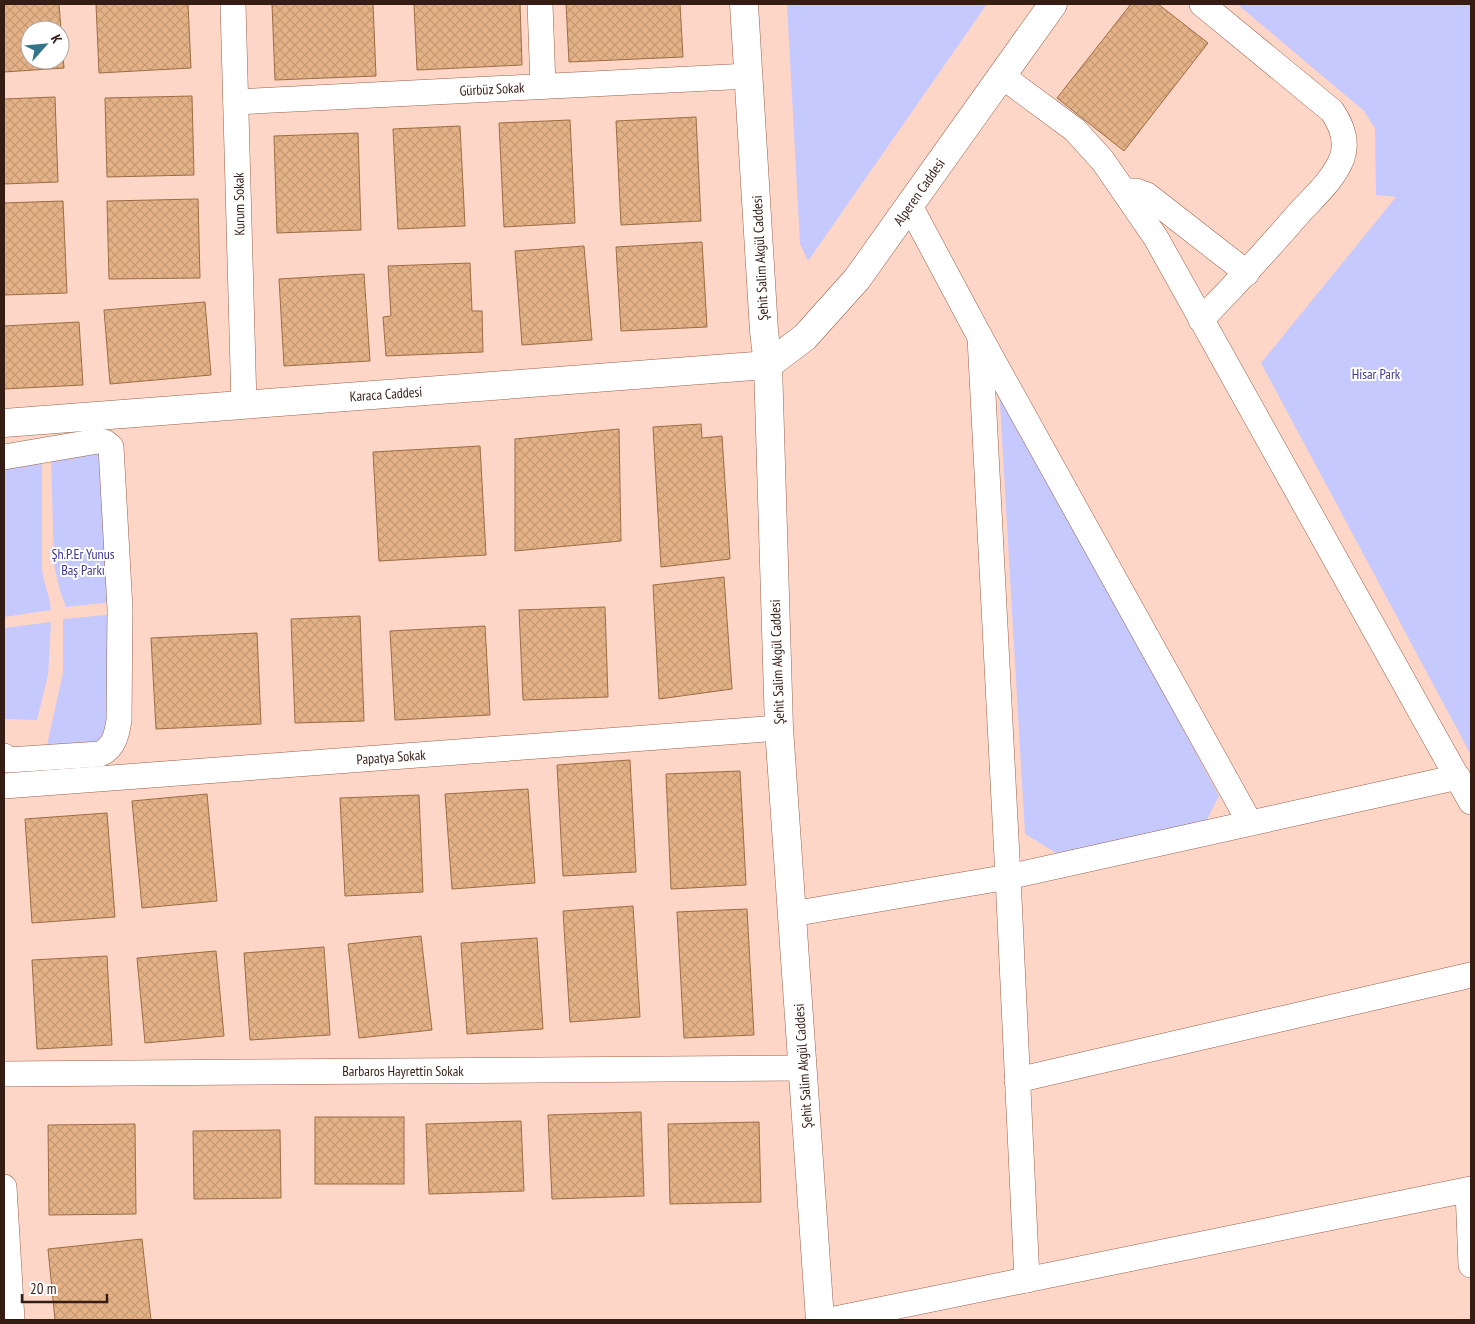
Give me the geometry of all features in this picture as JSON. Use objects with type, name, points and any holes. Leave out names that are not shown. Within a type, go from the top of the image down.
[{"type":"main road","name":"Şehit Salim Akgül Caddesi","points":[[744,4],[768,365],[779,728],[820,1320]]},
{"type":"main road","name":"Alperen Caddesi","points":[[768,365],[805,338],[858,280],[1053,4]]},
{"type":"main road","name":"Karaca Caddesi","points":[[4,423],[768,365]]},
{"type":"street","name":"Kurum Sokak","points":[[233,4],[244,405]]},
{"type":"street","points":[[540,4],[543,86]]},
{"type":"street","points":[[1202,4],[1332,111],[1342,130],[1344,139],[1342,158],[1331,177],[1247,273],[1202,320]]},
{"type":"street","name":"Gürbüz Sokak","points":[[236,102],[749,76]]},
{"type":"street","points":[[1002,76],[1075,130],[1103,161],[1156,238],[1471,802]]},
{"type":"street","points":[[1124,191],[1136,191],[1147,195],[1247,273]]},
{"type":"street","points":[[910,206],[980,337],[1250,823]]},
{"type":"street","points":[[980,337],[1027,1280]]},
{"type":"street","points":[[4,457],[98,441],[105,442],[111,447],[120,609],[119,720],[116,736],[110,748],[100,754],[8,760],[4,756]]},
{"type":"street","name":"Papatya Sokak","points":[[4,786],[779,728]]},
{"type":"street","points":[[792,914],[1008,877],[1458,777]]},
{"type":"street","points":[[1017,1080],[1471,975]]},
{"type":"street","name":"Barbaros Hayrettin Sokak","points":[[4,1074],[803,1068]]},
{"type":"street","points":[[4,1187],[12,1320]]},
{"type":"street","points":[[830,1320],[1470,1190],[1471,1265]]},
{"type":"green space","points":[[787,4],[987,4],[808,261],[800,244]]},
{"type":"green space","name":"Hisar Park","points":[[1237,4],[1471,4],[1471,755],[1261,363],[1396,197],[1376,195],[1375,128],[1364,111]]},
{"type":"green space","points":[[999,387],[1219,796],[1205,823],[1058,854],[1025,834]]},
{"type":"green space","name":"Şh.P.Er Yunus Baş Parkı","points":[[102,444],[113,602],[66,607],[54,565],[51,454]]},
{"type":"green space","points":[[42,456],[42,568],[51,610],[4,617],[4,462]]},
{"type":"green space","points":[[117,614],[115,718],[103,748],[47,745],[63,673],[63,619]]},
{"type":"green space","points":[[51,622],[48,675],[37,720],[4,719],[4,628]]},
{"type":"building","points":[[4,4],[59,4],[60,20],[20,20],[20,70],[34,70],[4,72]]},
{"type":"building","points":[[96,4],[188,4],[191,68],[99,73]]},
{"type":"building","points":[[272,4],[373,4],[376,76],[275,80]]},
{"type":"building","points":[[414,4],[520,4],[522,65],[417,70]]},
{"type":"building","points":[[566,4],[680,4],[683,57],[569,62]]},
{"type":"building","points":[[1131,4],[1158,4],[1208,43],[1124,151],[1057,98]]},
{"type":"building","points":[[192,96],[194,175],[107,177],[105,98]]},
{"type":"building","points":[[55,97],[58,182],[4,184],[4,99]]},
{"type":"building","points":[[696,117],[701,221],[621,225],[616,121]]},
{"type":"building","points":[[570,120],[575,223],[504,227],[499,123]]},
{"type":"building","points":[[460,126],[465,226],[398,229],[393,129]]},
{"type":"building","points":[[358,133],[361,230],[277,233],[274,136]]},
{"type":"building","points":[[198,199],[200,278],[109,279],[107,201]]},
{"type":"building","points":[[63,201],[67,293],[4,295],[4,203]]},
{"type":"building","points":[[702,242],[707,327],[621,331],[616,247]]},
{"type":"building","points":[[584,246],[592,340],[522,345],[515,251]]},
{"type":"building","points":[[470,263],[472,311],[482,311],[483,352],[386,356],[383,317],[391,316],[388,266]]},
{"type":"building","points":[[364,274],[370,361],[284,366],[279,279]]},
{"type":"building","points":[[205,302],[211,375],[110,384],[104,310]]},
{"type":"building","points":[[79,322],[83,385],[4,389],[4,326]]},
{"type":"building","points":[[701,424],[702,438],[722,436],[730,559],[661,567],[653,427]]},
{"type":"building","points":[[619,429],[621,541],[515,551],[515,439]]},
{"type":"building","points":[[480,446],[486,555],[379,561],[373,452]]},
{"type":"building","points":[[724,577],[732,689],[659,699],[653,585]]},
{"type":"building","points":[[605,607],[608,697],[523,700],[519,610]]},
{"type":"building","points":[[360,616],[364,721],[295,723],[291,619]]},
{"type":"building","points":[[485,626],[490,715],[395,720],[390,631]]},
{"type":"building","points":[[257,633],[261,724],[156,729],[151,638]]},
{"type":"building","points":[[630,760],[636,872],[563,876],[557,765]]},
{"type":"building","points":[[740,771],[746,885],[671,889],[666,774]]},
{"type":"building","points":[[528,789],[535,883],[452,889],[445,794]]},
{"type":"building","points":[[207,794],[217,901],[142,908],[132,801]]},
{"type":"building","points":[[419,795],[423,892],[345,896],[340,798]]},
{"type":"building","points":[[107,813],[115,917],[32,923],[25,819]]},
{"type":"building","points":[[633,906],[640,1017],[570,1022],[563,911]]},
{"type":"building","points":[[747,909],[754,1035],[684,1038],[677,912]]},
{"type":"building","points":[[421,936],[432,1030],[359,1038],[348,944]]},
{"type":"building","points":[[537,938],[543,1029],[467,1034],[461,943]]},
{"type":"building","points":[[324,947],[330,1035],[250,1040],[244,953]]},
{"type":"building","points":[[216,951],[224,1036],[145,1043],[137,958]]},
{"type":"building","points":[[107,956],[112,1045],[37,1049],[32,960]]},
{"type":"building","points":[[641,1112],[644,1196],[552,1199],[548,1115]]},
{"type":"building","points":[[315,1117],[404,1117],[404,1184],[315,1184]]},
{"type":"building","points":[[521,1121],[524,1191],[429,1194],[426,1124]]},
{"type":"building","points":[[759,1122],[761,1202],[670,1204],[668,1124]]},
{"type":"building","points":[[135,1124],[136,1214],[49,1215],[48,1125]]},
{"type":"building","points":[[280,1130],[281,1198],[194,1199],[193,1131]]},
{"type":"building","points":[[142,1239],[151,1320],[55,1320],[48,1249]]}]
